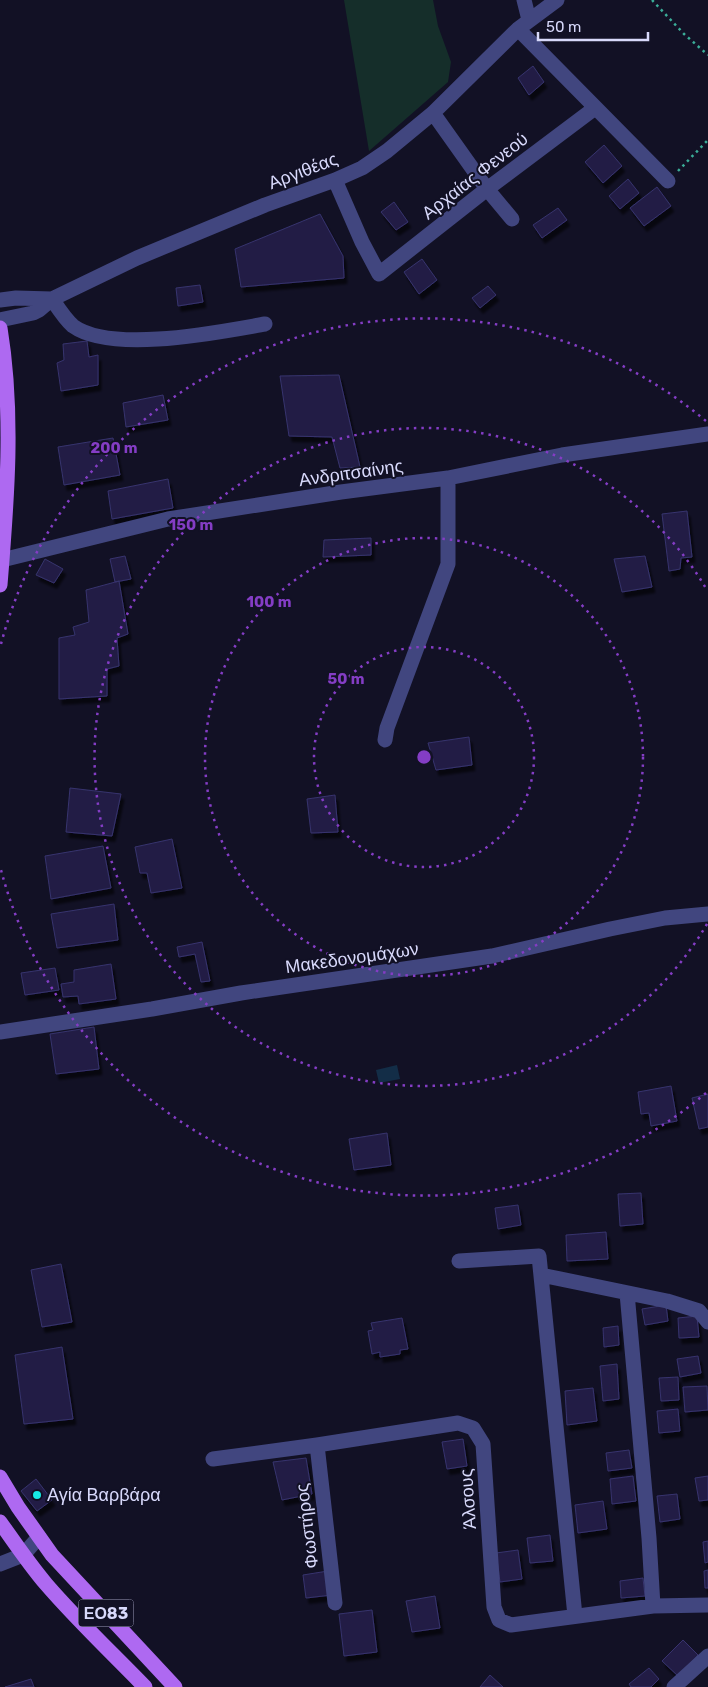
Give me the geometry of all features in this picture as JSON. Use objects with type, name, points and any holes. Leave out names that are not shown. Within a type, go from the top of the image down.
[{"type":"main road","points":[[0,328],[5,371],[8,453],[0,585]]},
{"type":"main road","name":"ΕΟ83","points":[[0,1477],[18,1507],[52,1555],[175,1687]]},
{"type":"main road","name":"ΕΟ83","points":[[0,1522],[23,1556],[64,1604],[145,1687]]},
{"type":"street","points":[[524,0],[524,25],[595,108],[668,181]]},
{"type":"street","name":"Αργιθέας","points":[[0,320],[32,313],[39,310],[52,299],[137,258],[265,205],[335,180],[362,168],[433,113],[524,25],[557,0]]},
{"type":"street","name":"Αρχαίας Φενεού","points":[[335,180],[362,242],[379,274],[487,189],[595,108]]},
{"type":"street","points":[[433,113],[487,189],[512,219]]},
{"type":"street","points":[[0,300],[16,298],[52,299],[74,326],[101,338],[130,340],[196,336],[265,324]]},
{"type":"street","name":"Ανδριτσαίνης","points":[[2,560],[168,520],[341,492],[448,478],[562,455],[708,434]]},
{"type":"street","points":[[385,740],[387,728],[448,564],[448,478]]},
{"type":"street","name":"Μακεδονομάχων","points":[[0,1032],[152,1009],[241,993],[492,956],[665,918],[708,914]]},
{"type":"street","points":[[459,1260],[540,1256],[575,1616]]},
{"type":"street","points":[[542,1275],[667,1301],[699,1311],[708,1322]]},
{"type":"street","points":[[627,1293],[649,1538],[653,1606]]},
{"type":"street","name":"Άλσους","points":[[213,1459],[458,1423],[473,1428],[482,1444],[494,1607],[498,1620],[510,1625],[653,1606],[708,1605]]},
{"type":"street","name":"Φωστήρος","points":[[317,1445],[335,1603]]},
{"type":"street","points":[[0,1564],[23,1556],[39,1536]]},
{"type":"street","points":[[674,1687],[708,1656]]},
{"type":"path","points":[[652,0],[684,34],[708,55]]},
{"type":"path","points":[[668,181],[708,140]]},
{"type":"green space","points":[[344,0],[433,0],[438,26],[451,62],[448,82],[369,151]]},
{"type":"water","points":[[397,1065],[400,1079],[379,1083],[376,1070]]},
{"type":"building","points":[[533,66],[544,82],[529,95],[518,78]]},
{"type":"building","points":[[604,145],[622,166],[603,183],[585,162]]},
{"type":"building","points":[[628,179],[639,193],[620,209],[609,196]]},
{"type":"building","points":[[657,187],[671,206],[644,226],[630,208]]},
{"type":"building","points":[[394,202],[408,222],[396,230],[381,212]]},
{"type":"building","points":[[558,208],[567,220],[542,238],[533,225]]},
{"type":"building","points":[[320,214],[343,256],[344,278],[241,287],[235,249]]},
{"type":"building","points":[[422,259],[437,280],[419,294],[404,272]]},
{"type":"building","points":[[200,285],[203,302],[178,306],[176,288]]},
{"type":"building","points":[[488,286],[496,295],[480,308],[472,298]]},
{"type":"building","points":[[87,341],[89,357],[98,355],[98,385],[61,391],[57,363],[64,360],[63,344]]},
{"type":"building","points":[[339,375],[360,467],[340,468],[332,437],[289,436],[280,376]]},
{"type":"building","points":[[163,395],[168,420],[126,427],[123,403]]},
{"type":"building","points":[[113,438],[120,475],[64,485],[58,447]]},
{"type":"building","points":[[168,479],[173,508],[112,519],[108,491]]},
{"type":"building","points":[[687,511],[692,557],[681,558],[680,569],[669,571],[662,514]]},
{"type":"building","points":[[371,538],[371,555],[323,557],[324,540]]},
{"type":"building","points":[[125,556],[131,579],[115,582],[110,559]]},
{"type":"building","points":[[645,556],[652,587],[622,592],[614,559]]},
{"type":"building","points":[[45,559],[63,569],[54,583],[36,575]]},
{"type":"building","points":[[119,581],[128,634],[117,638],[119,666],[107,669],[107,696],[59,699],[59,638],[75,635],[73,627],[89,622],[86,590]]},
{"type":"building","points":[[469,737],[472,765],[436,770],[428,743]]},
{"type":"building","points":[[70,788],[121,794],[112,836],[66,832]]},
{"type":"building","points":[[335,795],[338,832],[311,833],[307,799]]},
{"type":"building","points":[[172,839],[182,888],[151,893],[147,873],[140,873],[135,847]]},
{"type":"building","points":[[103,846],[111,888],[51,899],[45,856]]},
{"type":"building","points":[[114,904],[118,940],[57,948],[51,914]]},
{"type":"building","points":[[202,942],[210,981],[201,982],[195,954],[179,957],[177,947]]},
{"type":"building","points":[[111,964],[116,999],[79,1004],[78,996],[63,997],[61,984],[74,982],[74,970]]},
{"type":"building","points":[[55,968],[59,990],[25,995],[21,973]]},
{"type":"building","points":[[94,1027],[99,1069],[56,1074],[50,1034]]},
{"type":"building","points":[[671,1086],[677,1121],[651,1126],[649,1113],[641,1114],[638,1092]]},
{"type":"building","points":[[708,1094],[708,1127],[699,1129],[692,1098]]},
{"type":"building","points":[[387,1133],[391,1165],[354,1170],[349,1139]]},
{"type":"building","points":[[641,1193],[643,1224],[620,1226],[618,1194]]},
{"type":"building","points":[[518,1205],[521,1225],[498,1229],[495,1208]]},
{"type":"building","points":[[606,1232],[608,1259],[567,1261],[566,1235]]},
{"type":"building","points":[[61,1264],[72,1322],[42,1327],[31,1270]]},
{"type":"building","points":[[666,1305],[668,1321],[645,1325],[642,1309]]},
{"type":"building","points":[[697,1316],[699,1337],[679,1338],[678,1318]]},
{"type":"building","points":[[402,1318],[408,1349],[400,1350],[400,1354],[380,1357],[380,1352],[372,1354],[368,1331],[373,1330],[371,1323]]},
{"type":"building","points":[[618,1326],[619,1345],[604,1347],[603,1328]]},
{"type":"building","points":[[62,1347],[73,1419],[24,1424],[15,1355]]},
{"type":"building","points":[[698,1356],[701,1373],[680,1377],[677,1359]]},
{"type":"building","points":[[617,1364],[619,1399],[603,1401],[600,1366]]},
{"type":"building","points":[[678,1377],[679,1400],[661,1401],[659,1378]]},
{"type":"building","points":[[707,1386],[708,1410],[685,1412],[683,1387]]},
{"type":"building","points":[[593,1388],[597,1421],[567,1425],[565,1391]]},
{"type":"building","points":[[678,1409],[680,1431],[659,1433],[657,1411]]},
{"type":"building","points":[[463,1439],[467,1466],[447,1469],[442,1442]]},
{"type":"building","points":[[629,1450],[632,1468],[608,1471],[606,1453]]},
{"type":"building","points":[[306,1458],[312,1494],[282,1500],[273,1462]]},
{"type":"building","points":[[633,1476],[636,1501],[612,1504],[610,1479]]},
{"type":"building","points":[[708,1476],[708,1500],[699,1501],[695,1478]]},
{"type":"building","name":"Αγία Βαρβάρα","points":[[36,1479],[52,1500],[37,1511],[21,1491]]},
{"type":"building","points":[[677,1494],[680,1519],[660,1522],[657,1496]]},
{"type":"building","points":[[603,1501],[607,1529],[578,1533],[575,1505]]},
{"type":"building","points":[[550,1535],[553,1561],[530,1563],[527,1538]]},
{"type":"building","points":[[708,1541],[708,1562],[705,1563],[703,1542]]},
{"type":"building","points":[[518,1550],[522,1579],[500,1582],[496,1553]]},
{"type":"building","points":[[708,1570],[708,1588],[705,1588],[704,1571]]},
{"type":"building","points":[[328,1571],[332,1595],[306,1598],[303,1575]]},
{"type":"building","points":[[643,1578],[645,1596],[621,1598],[620,1581]]},
{"type":"building","points":[[435,1596],[440,1628],[412,1632],[406,1601]]},
{"type":"building","points":[[372,1610],[377,1652],[344,1656],[339,1614]]},
{"type":"building","points":[[683,1640],[698,1655],[678,1676],[662,1661]]},
{"type":"building","points":[[649,1668],[659,1679],[651,1687],[631,1687],[629,1684]]},
{"type":"building","points":[[490,1675],[503,1687],[480,1687]]},
{"type":"building","points":[[31,1679],[34,1687],[5,1687]]},
{"type":"place","name":"Αγία Βαρβάρα","points":[[37,1495]]}]
